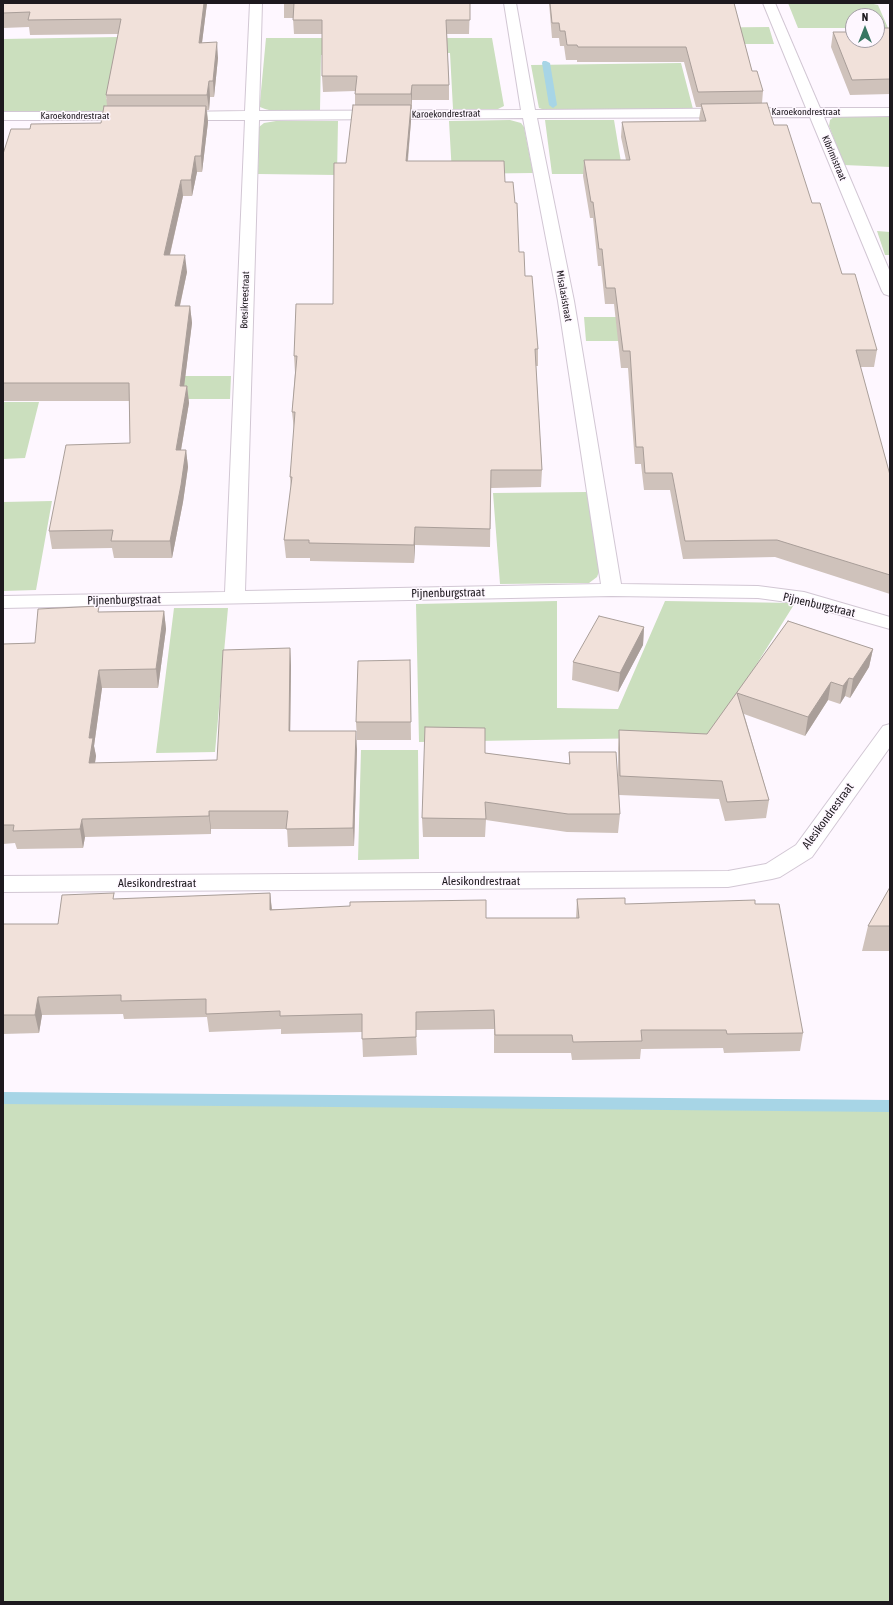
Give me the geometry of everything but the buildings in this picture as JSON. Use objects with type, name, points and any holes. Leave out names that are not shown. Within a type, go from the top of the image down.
[{"type":"street","name":"Boesikreestraat","points":[[235,598],[256,3]]},
{"type":"street","name":"Misalasistraat","points":[[510,3],[529,114],[566,302],[612,590]]},
{"type":"street","name":"Kibrimistraat","points":[[769,3],[890,291]]},
{"type":"street","name":"Karoekondrestraat","points":[[163,116],[890,112]]},
{"type":"street","name":"Karoekondrestraat","points":[[3,116],[147,116]]},
{"type":"street","name":"Pijnenburgstraat","points":[[3,602],[612,590],[758,592],[804,598],[890,623]]},
{"type":"street","name":"Alesikondrestraat","points":[[3,884],[728,879],[772,871],[804,851],[890,731]]},
{"type":"green space","points":[[788,3],[869,3],[878,5],[879,8],[845,8],[845,28],[798,28]]},
{"type":"green space","points":[[885,21],[888,28],[885,28]]},
{"type":"green space","points":[[769,27],[774,44],[670,44],[667,28]]},
{"type":"green space","points":[[118,37],[106,99],[135,111],[3,112],[3,39]]},
{"type":"green space","points":[[266,38],[492,38],[504,106],[498,109],[453,109],[450,53],[321,55],[320,110],[273,111],[265,109],[260,107],[260,102]]},
{"type":"green space","points":[[681,63],[693,109],[545,110],[539,108],[531,65]]},
{"type":"green space","points":[[890,116],[890,167],[844,165],[829,126],[830,120],[834,117]]},
{"type":"green space","points":[[510,120],[521,123],[524,127],[533,173],[452,174],[449,121]]},
{"type":"green space","points":[[545,120],[614,120],[623,174],[552,174]]},
{"type":"green space","points":[[276,121],[338,121],[337,175],[258,174],[259,127],[264,123]]},
{"type":"green space","points":[[877,231],[890,232],[890,255],[885,255]]},
{"type":"green space","points":[[584,317],[734,317],[738,341],[586,341]]},
{"type":"green space","points":[[48,376],[231,376],[230,399],[42,399]]},
{"type":"green space","points":[[3,402],[39,402],[25,458],[3,459]]},
{"type":"green space","points":[[588,492],[600,569],[597,577],[589,583],[500,584],[493,493]]},
{"type":"green space","points":[[52,501],[36,590],[3,591],[3,502]]},
{"type":"green space","points":[[557,601],[557,708],[618,709],[665,601],[795,603],[711,737],[419,742],[416,604]]},
{"type":"green space","points":[[174,608],[228,608],[215,752],[156,753]]},
{"type":"green space","points":[[361,750],[418,750],[419,859],[358,860]]},
{"type":"green space","points":[[3,1098],[890,1106],[890,1602],[3,1602]]},
{"type":"waterway","points":[[546,63],[553,105]]},
{"type":"waterway","points":[[3,1098],[890,1106]]}]
